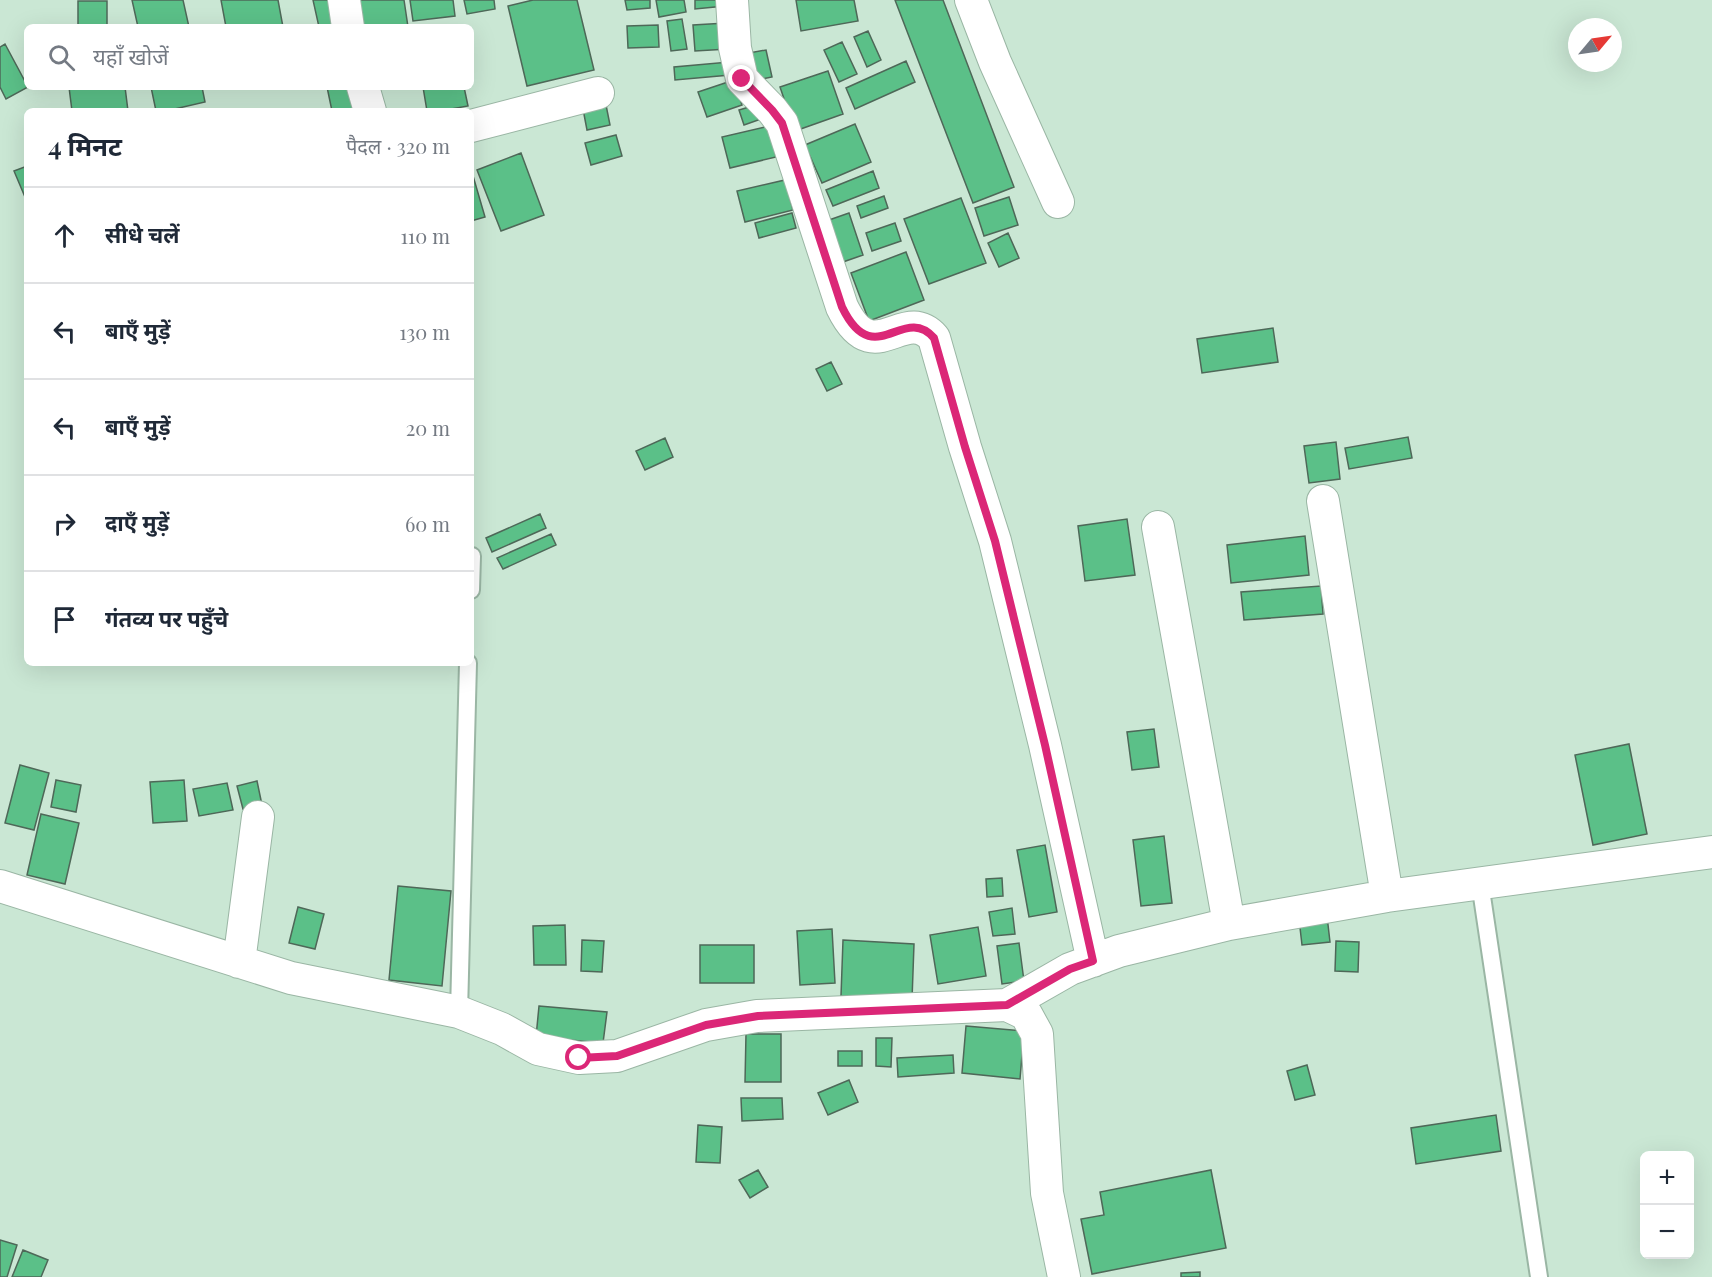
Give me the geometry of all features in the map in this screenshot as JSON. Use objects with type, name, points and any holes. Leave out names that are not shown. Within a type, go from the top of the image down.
[{"type":"street","points":[[344,0],[348,24]]},
{"type":"street","points":[[732,0],[735,48],[742,79],[782,123],[842,307],[849,322],[858,332],[869,337],[913,327],[926,329],[934,338],[995,541],[1045,745],[1093,961]]},
{"type":"street","points":[[971,0],[995,62],[1058,202]]},
{"type":"street","points":[[364,90],[369,108]]},
{"type":"street","points":[[474,125],[598,93]]},
{"type":"street","points":[[1323,501],[1388,896]]},
{"type":"street","points":[[1158,527],[1229,924]]},
{"type":"street","points":[[239,962],[258,817]]},
{"type":"street","points":[[0,886],[291,978],[459,1012],[502,1029],[538,1049],[579,1058],[617,1056],[706,1025],[758,1016],[1007,1005],[1070,969],[1119,951],[1229,924],[1388,896],[1712,852]]},
{"type":"street","points":[[1007,1005],[1026,1014],[1037,1034],[1047,1193],[1064,1277]]},
{"type":"lane","points":[[459,1012],[468,666]]},
{"type":"lane","points":[[1480,883],[1539,1277]]},
{"type":"building","points":[[132,0],[183,0],[188,24],[137,24]]},
{"type":"building","points":[[221,0],[278,0],[282,24],[225,24]]},
{"type":"building","points":[[313,0],[338,0],[343,24],[318,24]]},
{"type":"building","points":[[349,0],[404,0],[408,24],[353,24]]},
{"type":"building","points":[[410,0],[453,0],[455,16],[413,21]]},
{"type":"building","points":[[464,0],[494,0],[495,9],[467,14]]},
{"type":"building","points":[[533,0],[577,0],[594,70],[527,86],[508,6]]},
{"type":"building","points":[[625,0],[650,0],[650,8],[627,10]]},
{"type":"building","points":[[656,0],[684,0],[686,12],[659,17]]},
{"type":"building","points":[[695,0],[725,0],[725,6],[695,9]]},
{"type":"building","points":[[796,0],[854,0],[858,21],[801,31]]},
{"type":"building","points":[[895,0],[943,0],[1014,187],[973,203]]},
{"type":"building","points":[[78,1],[107,1],[107,24],[78,24]]},
{"type":"building","points":[[682,19],[687,49],[671,51],[667,21]]},
{"type":"building","points":[[726,23],[728,49],[695,51],[693,25]]},
{"type":"building","points":[[658,25],[659,47],[628,48],[627,26]]},
{"type":"building","points":[[868,31],[881,60],[867,67],[854,37]]},
{"type":"building","points":[[842,42],[857,74],[839,82],[824,50]]},
{"type":"building","points":[[5,44],[24,80],[24,89],[6,99],[0,87],[0,47]]},
{"type":"building","points":[[766,50],[772,77],[748,82],[743,54]]},
{"type":"building","points":[[906,61],[915,82],[855,109],[846,88]]},
{"type":"building","points":[[729,62],[730,75],[675,80],[674,67]]},
{"type":"building","points":[[828,71],[843,114],[795,131],[780,87]]},
{"type":"building","points":[[734,80],[742,105],[707,117],[698,92]]},
{"type":"building","points":[[69,90],[125,90],[128,108],[72,108]]},
{"type":"building","points":[[152,90],[203,90],[205,102],[179,108],[155,108]]},
{"type":"building","points":[[328,90],[359,90],[362,108],[331,108]]},
{"type":"building","points":[[424,90],[465,90],[468,106],[426,108]]},
{"type":"building","points":[[759,104],[764,118],[744,125],[739,110]]},
{"type":"building","points":[[606,105],[610,125],[587,130],[583,109]]},
{"type":"building","points":[[855,124],[871,162],[822,183],[805,145]]},
{"type":"building","points":[[769,126],[776,157],[730,168],[722,137]]},
{"type":"building","points":[[616,135],[622,156],[591,165],[585,143]]},
{"type":"building","points":[[521,153],[544,215],[501,231],[477,170]]},
{"type":"building","points":[[24,167],[24,195],[14,171]]},
{"type":"building","points":[[873,171],[879,188],[833,206],[826,190]]},
{"type":"building","points":[[474,179],[485,217],[474,220]]},
{"type":"building","points":[[785,180],[793,210],[745,222],[737,191]]},
{"type":"building","points":[[884,196],[888,208],[861,218],[857,206]]},
{"type":"building","points":[[1009,197],[1018,225],[984,236],[975,208]]},
{"type":"building","points":[[961,198],[986,263],[929,284],[904,219]]},
{"type":"building","points":[[792,213],[796,228],[759,238],[755,223]]},
{"type":"building","points":[[849,213],[863,255],[843,262],[829,220]]},
{"type":"building","points":[[895,223],[901,241],[872,251],[866,233]]},
{"type":"building","points":[[1008,233],[1019,258],[999,267],[988,243]]},
{"type":"building","points":[[906,252],[924,300],[869,321],[851,273]]},
{"type":"building","points":[[1273,328],[1278,362],[1202,373],[1197,339]]},
{"type":"building","points":[[831,362],[842,384],[827,391],[816,369]]},
{"type":"building","points":[[1408,437],[1412,458],[1349,469],[1345,448]]},
{"type":"building","points":[[665,438],[673,457],[645,470],[636,451]]},
{"type":"building","points":[[1336,442],[1340,479],[1309,483],[1304,446]]},
{"type":"building","points":[[540,514],[546,528],[492,552],[486,538]]},
{"type":"building","points":[[1127,519],[1135,575],[1085,581],[1078,526]]},
{"type":"building","points":[[551,534],[556,545],[503,569],[497,558]]},
{"type":"building","points":[[1305,536],[1309,575],[1231,583],[1227,545]]},
{"type":"building","points":[[1321,586],[1323,614],[1244,620],[1241,592]]},
{"type":"building","points":[[1154,729],[1159,767],[1132,770],[1127,732]]},
{"type":"building","points":[[1629,744],[1647,834],[1593,845],[1575,755]]},
{"type":"building","points":[[20,765],[49,773],[34,830],[5,823]]},
{"type":"building","points":[[56,780],[81,785],[76,812],[51,807]]},
{"type":"building","points":[[184,780],[187,821],[153,823],[150,782]]},
{"type":"building","points":[[257,781],[262,805],[243,809],[237,786]]},
{"type":"building","points":[[227,783],[233,810],[199,816],[193,789]]},
{"type":"building","points":[[41,814],[79,823],[65,884],[27,875]]},
{"type":"building","points":[[1164,836],[1172,903],[1141,906],[1133,840]]},
{"type":"building","points":[[1045,845],[1057,912],[1029,917],[1017,850]]},
{"type":"building","points":[[1002,878],[1003,896],[987,897],[986,879]]},
{"type":"building","points":[[398,886],[451,891],[442,986],[389,980]]},
{"type":"building","points":[[298,907],[324,914],[315,949],[289,943]]},
{"type":"building","points":[[1012,908],[1015,934],[993,936],[989,912]]},
{"type":"building","points":[[1327,916],[1330,942],[1302,945],[1299,919]]},
{"type":"building","points":[[565,925],[566,965],[534,965],[533,926]]},
{"type":"building","points":[[978,927],[986,976],[938,984],[930,935]]},
{"type":"building","points":[[832,929],[835,983],[800,985],[797,931]]},
{"type":"building","points":[[582,940],[604,941],[602,972],[581,971]]},
{"type":"building","points":[[843,940],[914,944],[912,1000],[841,996]]},
{"type":"building","points":[[1336,941],[1359,942],[1358,972],[1335,971]]},
{"type":"building","points":[[1019,943],[1024,981],[1002,984],[997,946]]},
{"type":"building","points":[[700,945],[754,945],[754,983],[700,983]]},
{"type":"building","points":[[539,1006],[607,1012],[603,1043],[536,1037]]},
{"type":"building","points":[[966,1026],[1024,1031],[1020,1079],[962,1073]]},
{"type":"building","points":[[746,1034],[781,1034],[781,1082],[745,1082]]},
{"type":"building","points":[[876,1038],[892,1038],[891,1067],[876,1066]]},
{"type":"building","points":[[838,1051],[862,1051],[862,1066],[838,1066]]},
{"type":"building","points":[[953,1055],[954,1073],[898,1077],[897,1058]]},
{"type":"building","points":[[1307,1065],[1315,1095],[1295,1100],[1287,1071]]},
{"type":"building","points":[[849,1080],[858,1102],[828,1115],[818,1093]]},
{"type":"building","points":[[741,1098],[782,1098],[783,1119],[742,1121]]},
{"type":"building","points":[[1496,1115],[1501,1151],[1416,1164],[1411,1128]]},
{"type":"building","points":[[698,1125],[722,1127],[720,1163],[696,1162]]},
{"type":"building","points":[[758,1170],[768,1187],[750,1198],[739,1180]]},
{"type":"building","points":[[1211,1170],[1226,1248],[1092,1274],[1081,1219],[1104,1215],[1100,1192]]},
{"type":"building","points":[[0,1240],[17,1245],[7,1277],[0,1277]]},
{"type":"building","points":[[23,1250],[48,1260],[41,1277],[12,1277]]},
{"type":"building","points":[[1200,1272],[1200,1277],[1181,1277],[1181,1273]]},
{"type":"route","points":[[579,1058],[617,1056],[706,1025],[758,1016],[1007,1005],[1070,969],[1093,961],[1045,745],[995,541],[934,338],[926,329],[913,327],[869,337],[858,332],[849,322],[842,307],[782,123],[742,79]]}]
